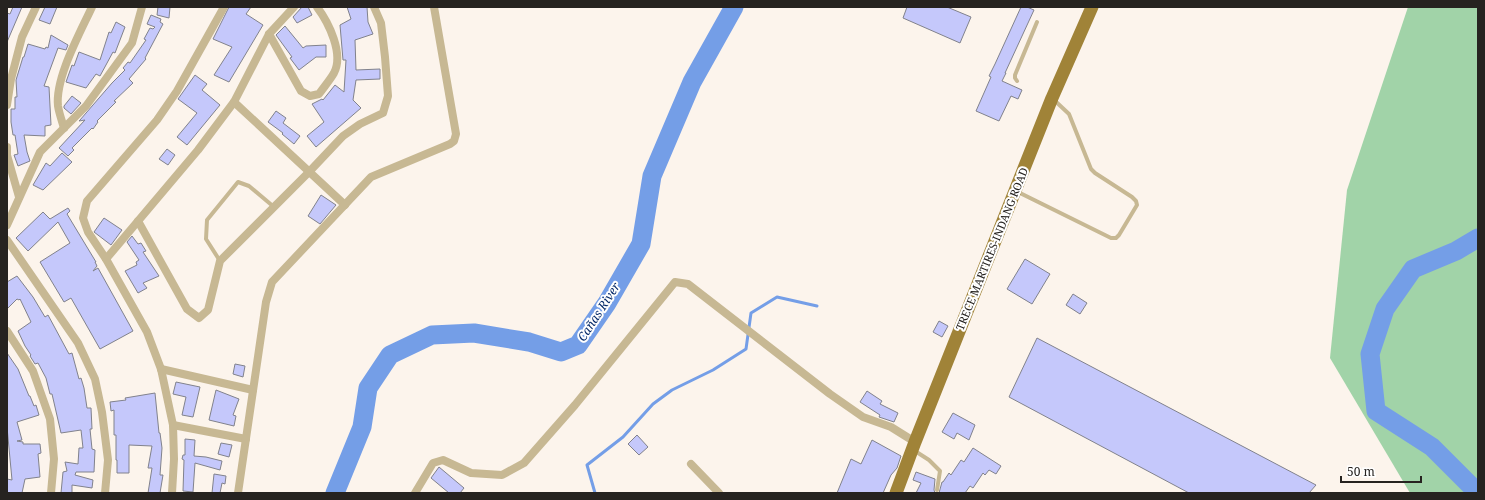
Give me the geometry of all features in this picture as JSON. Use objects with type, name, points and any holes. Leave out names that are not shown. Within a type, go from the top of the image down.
[{"type":"main road","name":"TRECE MARTIRES-INDANG ROAD","points":[[897,493],[914,446],[1052,98],[1092,7]]},
{"type":"street","points":[[7,105],[11,79],[22,37],[36,7]]},
{"type":"street","points":[[64,128],[58,106],[60,82],[92,7]]},
{"type":"street","points":[[7,225],[40,152],[86,106],[132,43],[142,7]]},
{"type":"street","points":[[172,493],[174,459],[173,425],[161,369],[147,332],[106,259],[88,232],[83,218],[87,201],[157,120],[177,91],[224,7]]},
{"type":"street","points":[[106,259],[198,150],[234,102],[270,34],[294,7]]},
{"type":"street","points":[[270,34],[301,91],[310,96],[319,94],[334,72],[337,61],[332,33],[324,16],[317,7]]},
{"type":"street","points":[[138,221],[187,309],[199,318],[208,310],[220,261],[274,208],[342,136],[360,124],[383,112],[388,96],[385,57],[381,23],[374,7]]},
{"type":"street","points":[[238,493],[266,302],[272,282],[371,177],[454,141],[456,134],[434,7]]},
{"type":"street","points":[[234,102],[345,205]]},
{"type":"street","points":[[7,147],[7,155],[19,197]]},
{"type":"street","points":[[7,240],[78,343],[95,379],[102,412],[108,460],[105,493]]},
{"type":"street","points":[[415,493],[433,463],[443,460],[471,474],[502,475],[524,462],[575,405],[675,282],[688,284],[754,337],[830,394],[864,417],[891,427],[914,446]]},
{"type":"street","points":[[7,331],[33,371],[50,419],[54,459],[52,493]]},
{"type":"street","points":[[161,369],[253,390]]},
{"type":"street","points":[[173,425],[246,439]]},
{"type":"street","points":[[691,464],[719,493]]},
{"type":"lane","points":[[1017,81],[1015,75],[1037,22]]},
{"type":"lane","points":[[1016,191],[1111,238],[1116,238],[1119,235],[1137,205],[1132,196],[1094,173],[1091,169],[1069,114],[1052,98]]},
{"type":"lane","points":[[220,261],[206,239],[207,220],[238,182],[249,186],[274,208]]},
{"type":"lane","points":[[914,446],[940,471],[937,490]]},
{"type":"green space","points":[[1408,7],[1478,7],[1478,493],[1410,493],[1330,358],[1347,190]]},
{"type":"building","points":[[13,7],[22,7],[7,42],[7,13],[10,14]]},
{"type":"building","points":[[45,7],[57,7],[50,24],[39,20]]},
{"type":"building","points":[[158,7],[170,7],[169,18],[157,15]]},
{"type":"building","points":[[229,7],[251,7],[246,14],[263,25],[229,82],[214,75],[232,47],[213,39]]},
{"type":"building","points":[[302,7],[308,7],[312,15],[297,23],[293,17]]},
{"type":"building","points":[[347,7],[367,7],[368,22],[373,34],[355,40],[356,70],[380,69],[380,79],[356,80],[353,100],[361,108],[316,147],[307,136],[324,122],[312,104],[322,99],[323,100],[335,85],[344,92],[346,60],[343,60],[340,25],[351,19]]},
{"type":"building","points":[[907,7],[947,7],[971,17],[960,43],[903,18]]},
{"type":"building","points":[[1021,7],[1027,7],[1034,10],[1002,81],[1022,90],[1018,99],[1011,96],[999,121],[976,111],[991,77],[989,76]]},
{"type":"building","points":[[151,15],[161,19],[160,22],[163,24],[145,58],[146,59],[129,79],[133,83],[114,101],[116,102],[97,121],[98,122],[93,129],[92,128],[72,148],[74,150],[68,156],[59,148],[85,120],[79,121],[125,70],[123,68],[128,62],[130,63],[146,40],[144,39],[150,28],[153,29],[155,27],[147,24]]},
{"type":"building","points":[[116,22],[125,27],[115,53],[113,52],[100,76],[96,74],[86,88],[66,82],[72,65],[74,66],[79,52],[100,60],[109,32],[111,33]]},
{"type":"building","points":[[285,26],[303,48],[306,46],[326,45],[326,57],[316,57],[299,70],[290,58],[292,57],[276,35]]},
{"type":"building","points":[[51,35],[68,45],[66,50],[58,48],[44,86],[49,87],[51,125],[45,126],[45,136],[24,135],[30,161],[18,166],[14,155],[18,154],[11,122],[11,109],[15,109],[15,97],[17,97],[16,80],[28,44],[45,49],[46,47],[48,48]]},
{"type":"building","points":[[195,75],[207,84],[202,90],[220,105],[187,145],[177,137],[197,113],[178,99]]},
{"type":"building","points":[[72,96],[81,103],[71,114],[64,108],[64,106]]},
{"type":"building","points":[[276,111],[286,118],[283,123],[300,136],[294,144],[282,134],[283,133],[268,122]]},
{"type":"building","points":[[167,149],[175,155],[168,165],[159,159]]},
{"type":"building","points":[[62,153],[72,162],[43,190],[33,185],[46,163],[50,166]]},
{"type":"building","points":[[321,195],[336,205],[320,224],[308,216]]},
{"type":"building","points":[[68,208],[70,211],[67,214],[96,262],[97,266],[93,271],[98,268],[133,331],[100,349],[71,298],[64,302],[40,262],[70,243],[58,222],[28,251],[16,238],[43,212],[50,219]]},
{"type":"building","points":[[104,218],[122,230],[111,245],[94,232]]},
{"type":"building","points":[[132,236],[138,244],[141,243],[146,251],[143,252],[159,276],[143,283],[147,288],[138,293],[125,271],[137,265],[136,262],[139,260],[127,242]]},
{"type":"building","points":[[1025,259],[1050,274],[1032,304],[1007,289]]},
{"type":"building","points":[[17,276],[33,297],[45,317],[48,315],[69,354],[72,353],[79,379],[81,378],[87,408],[91,408],[92,429],[90,429],[92,449],[95,450],[94,472],[76,472],[75,475],[93,480],[92,488],[72,485],[72,493],[61,493],[63,472],[67,471],[65,462],[78,464],[79,448],[83,448],[81,430],[61,433],[52,394],[50,394],[46,378],[38,363],[35,364],[30,356],[31,355],[18,331],[31,322],[20,299],[17,299],[7,309],[7,282]]},
{"type":"building","points":[[1073,294],[1087,303],[1080,314],[1066,305]]},
{"type":"building","points":[[939,321],[948,326],[942,337],[933,332]]},
{"type":"building","points":[[1037,338],[1316,485],[1309,493],[1189,493],[1009,397]]},
{"type":"building","points":[[7,353],[18,369],[34,406],[36,405],[39,415],[17,422],[22,440],[17,441],[23,442],[23,444],[40,444],[41,453],[38,454],[40,477],[25,479],[22,493],[7,493],[7,479],[12,480],[7,427]]},
{"type":"building","points":[[235,364],[245,366],[243,377],[233,374]]},
{"type":"building","points":[[176,382],[200,387],[193,417],[182,415],[186,397],[173,394]]},
{"type":"building","points":[[216,390],[239,399],[233,415],[236,416],[234,426],[209,420]]},
{"type":"building","points":[[867,391],[882,401],[880,404],[898,413],[894,422],[879,417],[880,415],[860,402]]},
{"type":"building","points":[[155,393],[162,448],[160,475],[163,475],[160,493],[148,493],[152,468],[148,468],[152,446],[129,445],[129,473],[117,473],[114,410],[111,411],[110,402]]},
{"type":"building","points":[[953,413],[975,425],[969,440],[957,433],[954,439],[942,432]]},
{"type":"building","points":[[637,435],[648,447],[639,455],[628,444]]},
{"type":"building","points":[[185,439],[195,440],[194,456],[222,461],[220,470],[195,463],[193,492],[183,491],[184,460],[182,459],[183,455],[185,455]]},
{"type":"building","points":[[872,440],[901,456],[897,468],[891,475],[883,493],[837,493],[851,459],[861,464]]},
{"type":"building","points":[[221,443],[232,445],[229,457],[218,454]]},
{"type":"building","points":[[973,448],[1001,466],[996,474],[989,470],[985,475],[983,473],[973,488],[970,486],[965,493],[939,493],[942,482],[949,473],[951,475],[961,460],[964,462]]},
{"type":"building","points":[[439,467],[464,488],[460,493],[449,493],[431,478]]},
{"type":"building","points":[[916,472],[935,479],[935,493],[916,493],[921,483],[913,480]]},
{"type":"building","points":[[214,474],[226,476],[225,484],[222,483],[220,493],[212,493]]},
{"type":"waterway","name":"Cañas River","points":[[335,493],[362,427],[368,388],[390,355],[432,335],[474,333],[529,342],[561,352],[578,345],[607,303],[641,244],[652,176],[692,82],[734,7]]},
{"type":"waterway","points":[[1478,238],[1456,251],[1413,269],[1385,309],[1370,354],[1376,411],[1432,447],[1478,493]]},
{"type":"waterway","points":[[595,493],[587,465],[623,437],[653,404],[672,390],[713,370],[746,349],[751,313],[777,297],[817,306]]}]
